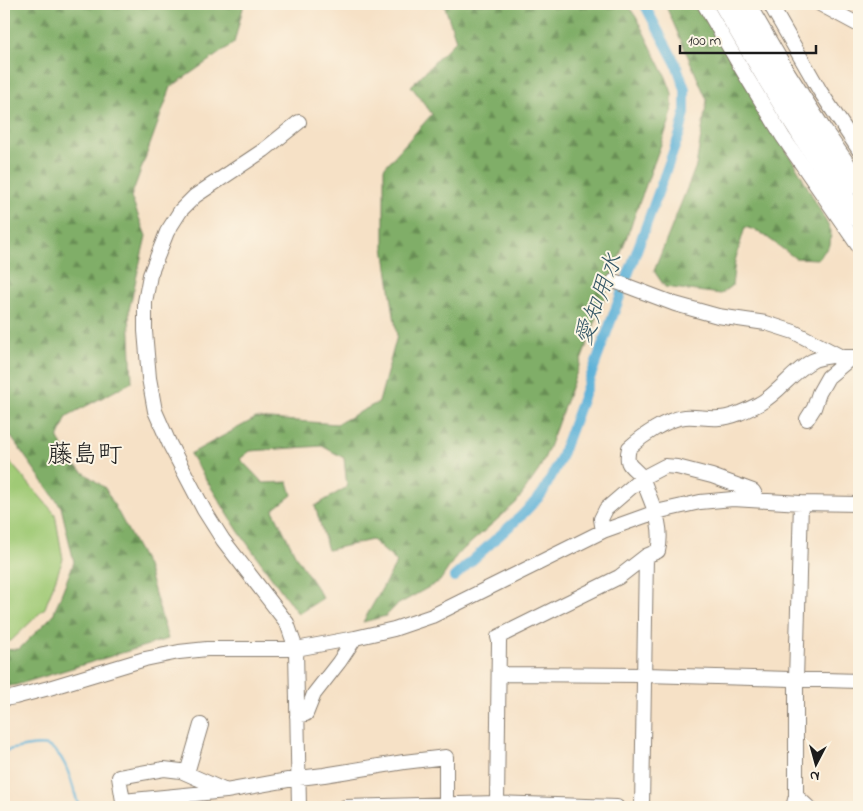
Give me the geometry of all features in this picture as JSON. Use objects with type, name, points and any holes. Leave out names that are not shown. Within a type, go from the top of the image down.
[{"type":"highway","points":[[724,4],[797,126],[859,218]]},
{"type":"highway","points":[[745,4],[823,133],[859,185]]},
{"type":"street","points":[[704,4],[783,137],[859,248]]},
{"type":"street","points":[[770,4],[820,91],[859,150]]},
{"type":"street","points":[[820,4],[859,25]]},
{"type":"street","points":[[299,122],[264,150],[196,196],[181,210],[167,232],[150,275],[145,302],[145,331],[149,378],[155,411],[170,445],[204,510],[223,540],[287,623],[296,649],[299,807]]},
{"type":"street","points":[[614,281],[675,304],[718,316],[766,323],[794,332],[852,359]]},
{"type":"street","points":[[806,419],[814,408],[819,393],[828,377],[852,359]]},
{"type":"street","points":[[497,803],[498,637],[619,577],[646,556],[658,550],[658,519],[656,512],[642,478],[632,469],[628,462],[628,448],[670,421],[684,417],[729,417],[760,404],[814,360],[852,359]]},
{"type":"street","points":[[604,531],[601,519],[602,514],[642,478],[666,466],[712,476],[753,491],[758,500]]},
{"type":"street","points":[[4,699],[49,688],[145,659],[179,652],[215,649],[296,649],[394,629],[432,616],[604,531],[656,512],[700,502],[733,500],[859,504]]},
{"type":"street","points":[[801,503],[793,804],[808,807]]},
{"type":"street","points":[[642,807],[646,556]]},
{"type":"street","points":[[297,716],[306,714],[314,694],[355,638]]},
{"type":"street","points":[[499,674],[645,675],[859,681]]},
{"type":"street","points":[[187,773],[201,725]]},
{"type":"street","points":[[226,791],[181,771],[164,769],[119,777],[123,802],[226,791],[446,756],[446,805]]},
{"type":"street","points":[[345,807],[497,803],[617,807]]},
{"type":"green space","points":[[4,4],[244,4],[234,43],[171,87],[131,197],[146,236],[129,310],[132,382],[67,416],[58,439],[75,466],[105,488],[147,566],[168,639],[4,687],[4,650],[19,649],[53,615],[74,562],[61,507],[4,427]]},
{"type":"green space","points":[[444,4],[627,4],[636,17],[672,93],[670,120],[539,470],[516,503],[457,555],[440,581],[397,605],[386,616],[363,622],[397,562],[372,540],[328,550],[315,506],[347,487],[344,458],[322,446],[250,451],[240,459],[263,483],[288,482],[292,495],[273,510],[297,558],[323,598],[298,614],[239,532],[190,454],[256,418],[337,424],[379,402],[397,336],[384,247],[384,168],[432,114],[411,86],[456,40]]},
{"type":"green space","points":[[665,4],[698,4],[800,173],[831,231],[830,245],[818,259],[795,258],[760,232],[745,227],[735,261],[732,286],[721,294],[665,287],[654,271],[696,166],[707,100]]},
{"type":"green space","points":[[4,459],[10,462],[55,514],[63,559],[45,608],[11,641],[4,641]]},
{"type":"waterway","name":"愛知用水","points":[[454,577],[521,516],[542,494],[560,460],[680,133],[685,113],[685,89],[676,64],[644,4]]},
{"type":"waterway","points":[[4,751],[37,745],[47,746],[54,750],[60,756],[68,772],[79,807]]},
{"type":"district","name":"藤島町","points":[[85,453]]}]
